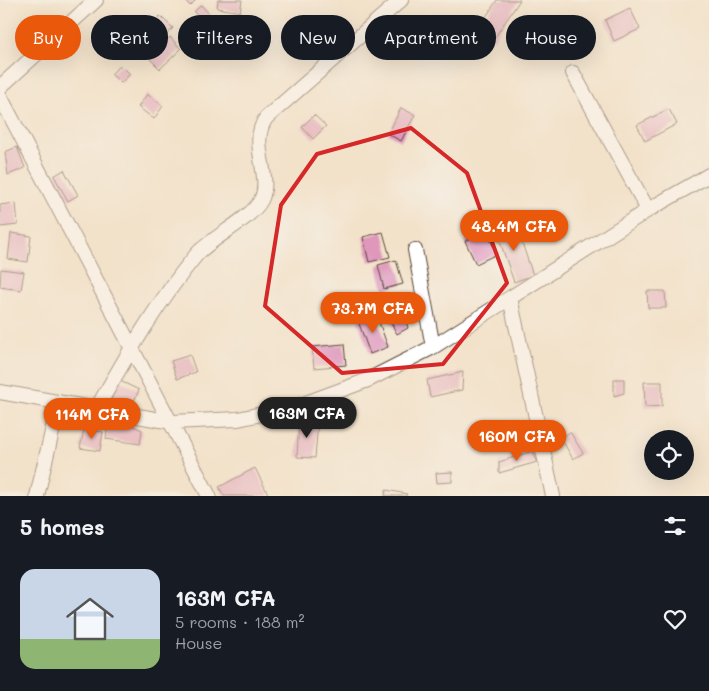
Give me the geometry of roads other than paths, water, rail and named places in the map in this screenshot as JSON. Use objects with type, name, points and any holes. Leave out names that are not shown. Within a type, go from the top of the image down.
[{"type":"street","points":[[0,87],[96,0]]},
{"type":"street","points":[[97,408],[132,347],[173,285],[199,252],[261,201],[264,191],[259,134],[266,118],[401,0]]},
{"type":"street","points":[[573,73],[648,210]]},
{"type":"street","points":[[0,96],[209,496]]},
{"type":"street","points":[[0,392],[172,422],[238,419],[295,407],[368,380],[432,347],[648,210],[709,175]]},
{"type":"street","points":[[415,250],[432,347]]},
{"type":"street","points":[[510,298],[553,496]]},
{"type":"street","points":[[37,496],[59,402]]}]
